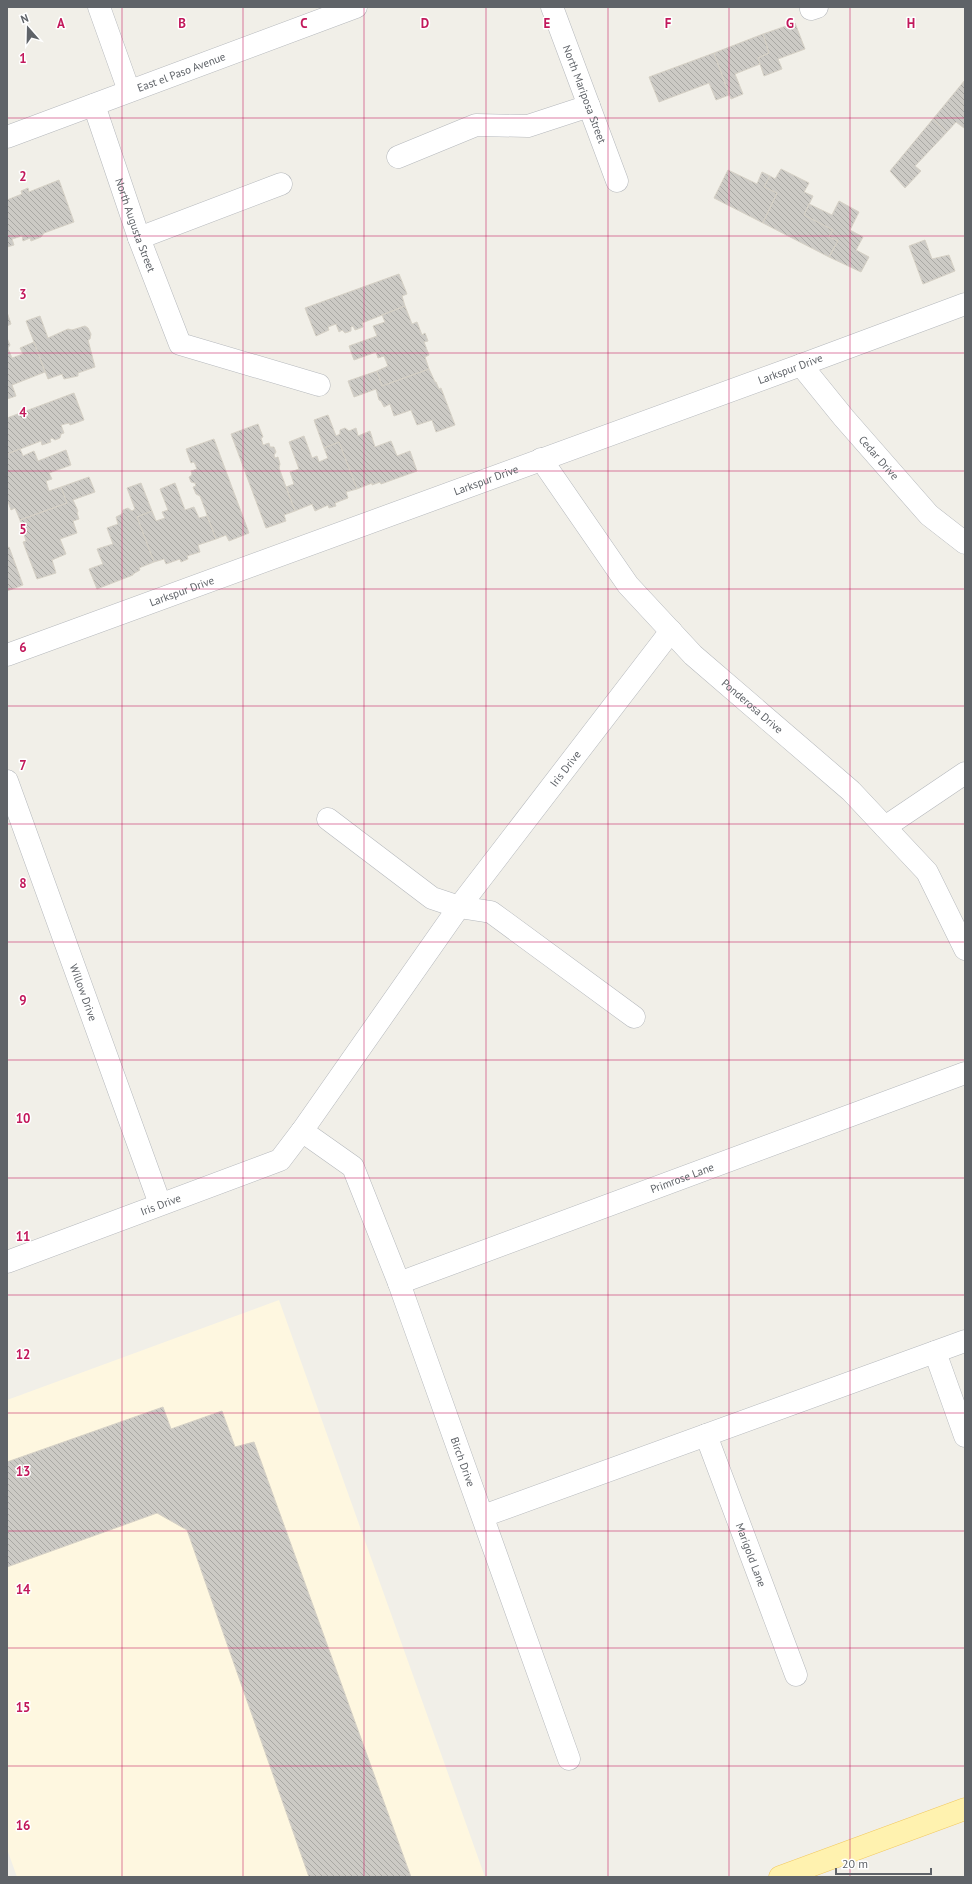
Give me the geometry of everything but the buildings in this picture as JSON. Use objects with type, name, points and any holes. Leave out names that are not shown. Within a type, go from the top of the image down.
[{"type":"main road","points":[[780,1877],[965,1809]]},
{"type":"street","points":[[99,7],[129,91]]},
{"type":"street","name":"East el Paso Avenue","points":[[7,137],[356,7]]},
{"type":"street","name":"North Mariposa Street","points":[[552,7],[617,181]]},
{"type":"street","name":"North Augusta Street","points":[[94,105],[139,238],[180,344],[319,385]]},
{"type":"street","points":[[398,157],[476,126],[528,126],[589,106]]},
{"type":"street","points":[[139,238],[281,184]]},
{"type":"street","name":"Larkspur Drive","points":[[7,655],[965,304]]},
{"type":"street","name":"Cedar Drive","points":[[801,365],[844,418],[929,515],[965,543]]},
{"type":"street","name":"Ponderosa Drive","points":[[541,459],[628,585],[693,655],[851,791],[927,872],[965,949]]},
{"type":"street","name":"Iris Drive","points":[[7,1262],[280,1160],[302,1131],[459,907],[671,631]]},
{"type":"street","points":[[885,827],[965,773]]},
{"type":"street","name":"Willow Drive","points":[[7,781],[160,1204]]},
{"type":"street","points":[[328,819],[432,898],[459,907],[491,912],[634,1017]]},
{"type":"street","name":"Primrose Lane","points":[[399,1283],[965,1073]]},
{"type":"street","name":"Birch Drive","points":[[302,1131],[353,1167],[399,1283],[569,1759]]},
{"type":"street","points":[[483,1516],[965,1341]]},
{"type":"street","points":[[935,1352],[965,1436]]},
{"type":"street","name":"Marigold Lane","points":[[706,1435],[796,1674]]},
{"type":"shaded area","points":[[279,1300],[485,1877],[17,1877],[7,1849],[7,1400]]}]
